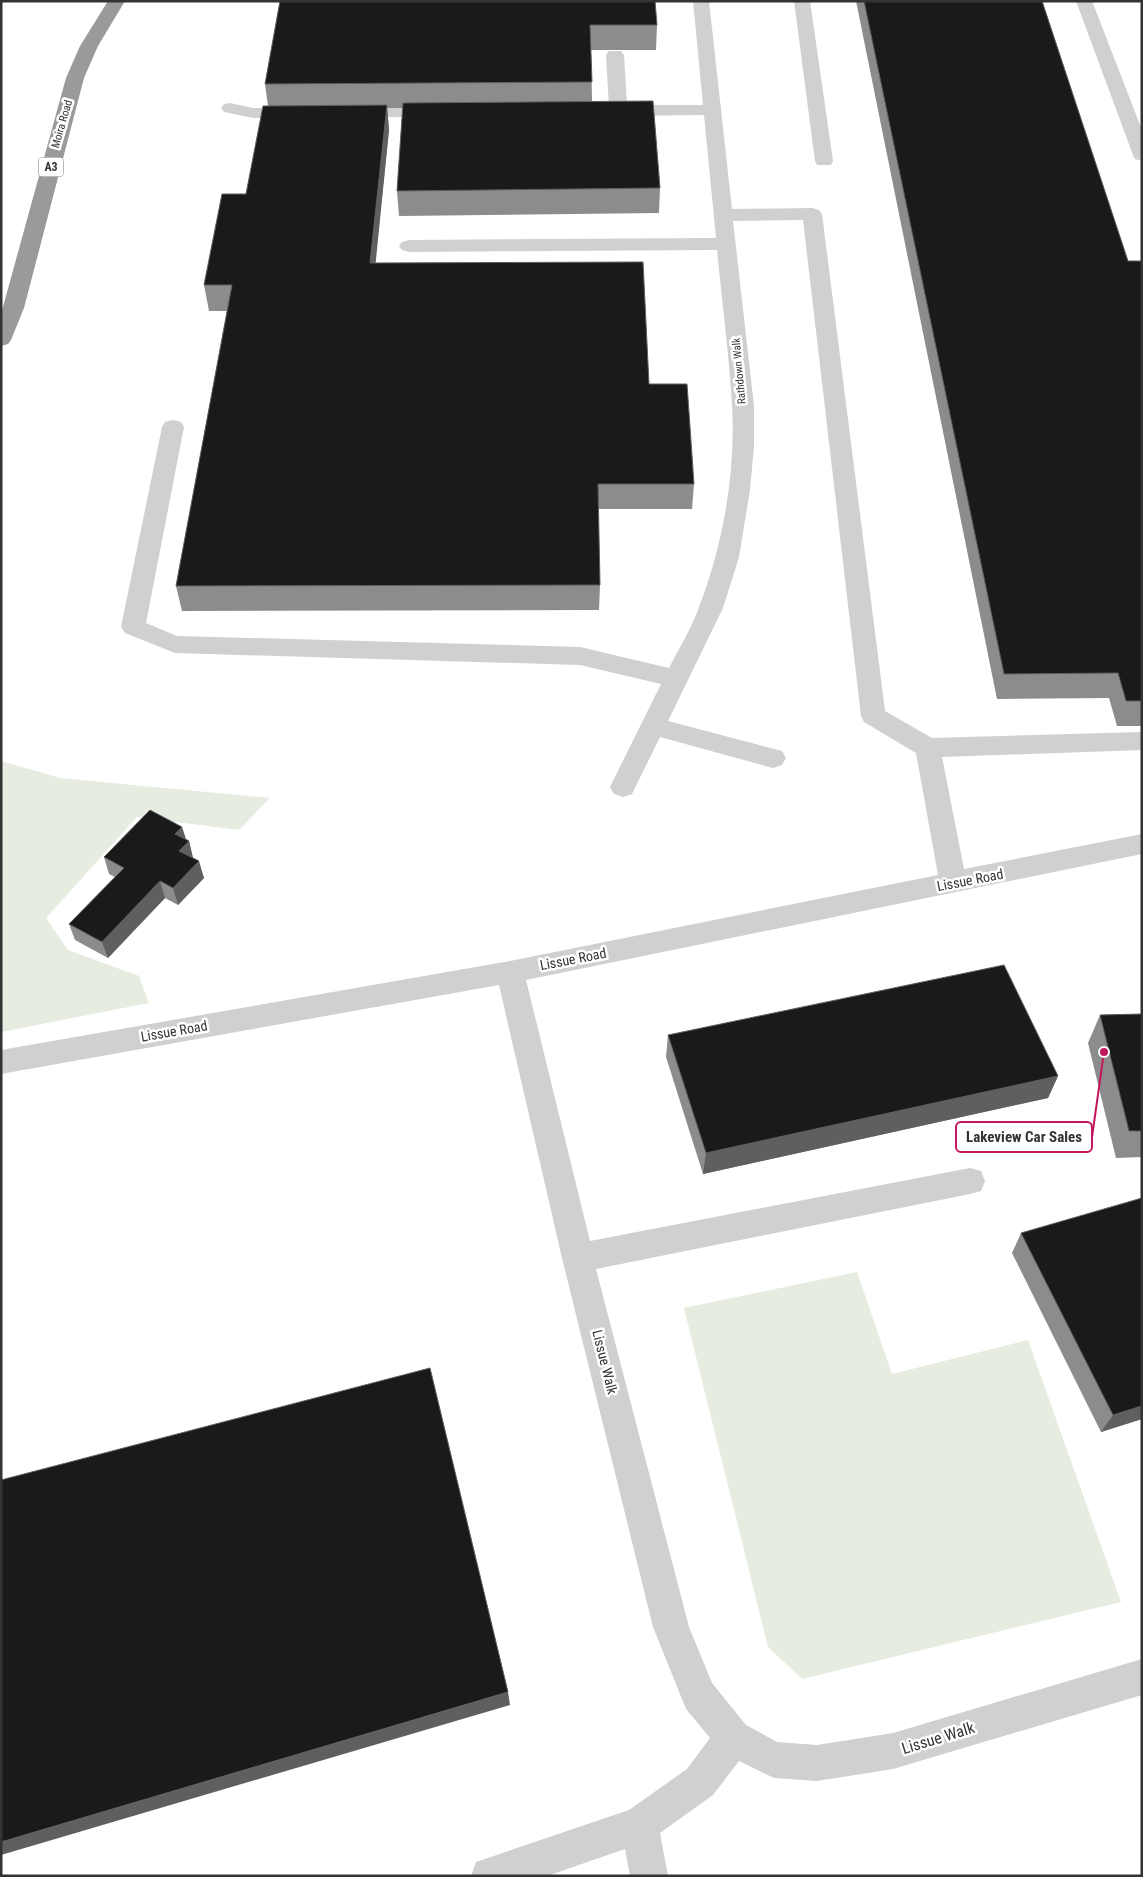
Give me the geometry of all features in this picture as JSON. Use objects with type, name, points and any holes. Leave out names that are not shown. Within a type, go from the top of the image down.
[{"type":"highway","name":"Moira Road","points":[[1,340],[14,308],[75,78],[89,46],[116,1]]},
{"type":"street","name":"Rathdown Walk","points":[[623,787],[711,608],[727,557],[739,490],[743,446],[743,406],[701,1]]},
{"type":"street","points":[[802,1],[824,160]]},
{"type":"street","points":[[1084,1],[1142,155]]},
{"type":"street","points":[[615,55],[618,111]]},
{"type":"street","points":[[1120,98],[1142,98]]},
{"type":"street","points":[[230,108],[253,113],[316,113]]},
{"type":"street","points":[[598,112],[712,110]]},
{"type":"street","points":[[335,113],[462,112]]},
{"type":"street","points":[[724,215],[812,214],[873,716],[928,748],[1142,741]]},
{"type":"street","points":[[409,246],[727,244]]},
{"type":"street","points":[[173,427],[133,627],[175,644],[580,656],[677,679]]},
{"type":"street","points":[[653,726],[773,758]]},
{"type":"street","points":[[928,748],[953,883]]},
{"type":"street","name":"Lissue Road","points":[[1,1062],[510,972],[1142,844]]},
{"type":"street","name":"Lissue Walk","points":[[510,972],[578,1258],[671,1627],[700,1696],[733,1738],[774,1760],[817,1763],[893,1751],[1142,1677]]},
{"type":"street","points":[[578,1258],[970,1181]]},
{"type":"street","points":[[490,1876],[640,1825],[700,1782],[733,1738]]},
{"type":"street","points":[[640,1825],[649,1876]]},
{"type":"shaded area","points":[[1,761],[60,778],[270,798],[239,830],[137,817],[46,918],[68,950],[139,976],[149,1003],[1,1032]]},
{"type":"shaded area","points":[[857,1272],[892,1374],[1028,1340],[1121,1602],[802,1679],[768,1647],[684,1308]]},
{"type":"building","points":[[280,1],[655,1],[657,25],[590,25],[592,82],[265,84]]},
{"type":"building","points":[[864,1],[1042,1],[1128,261],[1142,261],[1142,701],[1126,701],[1118,673],[1004,674]]},
{"type":"building","points":[[653,101],[660,188],[397,191],[403,103]]},
{"type":"building","points":[[387,105],[370,263],[643,262],[649,384],[687,384],[694,484],[598,484],[600,585],[176,586],[232,285],[204,285],[222,194],[246,194],[263,106]]},
{"type":"building","points":[[150,810],[182,827],[175,834],[189,841],[179,851],[199,861],[173,888],[160,881],[102,942],[69,924],[124,868],[104,857]]},
{"type":"building","points":[[1004,965],[1058,1076],[706,1153],[668,1035]]},
{"type":"building","points":[[1142,1014],[1142,1131],[1129,1131],[1100,1015]]},
{"type":"building","points":[[1142,1198],[1142,1406],[1113,1415],[1021,1233]]},
{"type":"building","points":[[430,1368],[508,1692],[1,1842],[1,1480]]},
{"type":"place","name":"Lakeview Car Sales","points":[[1104,1052]]}]
